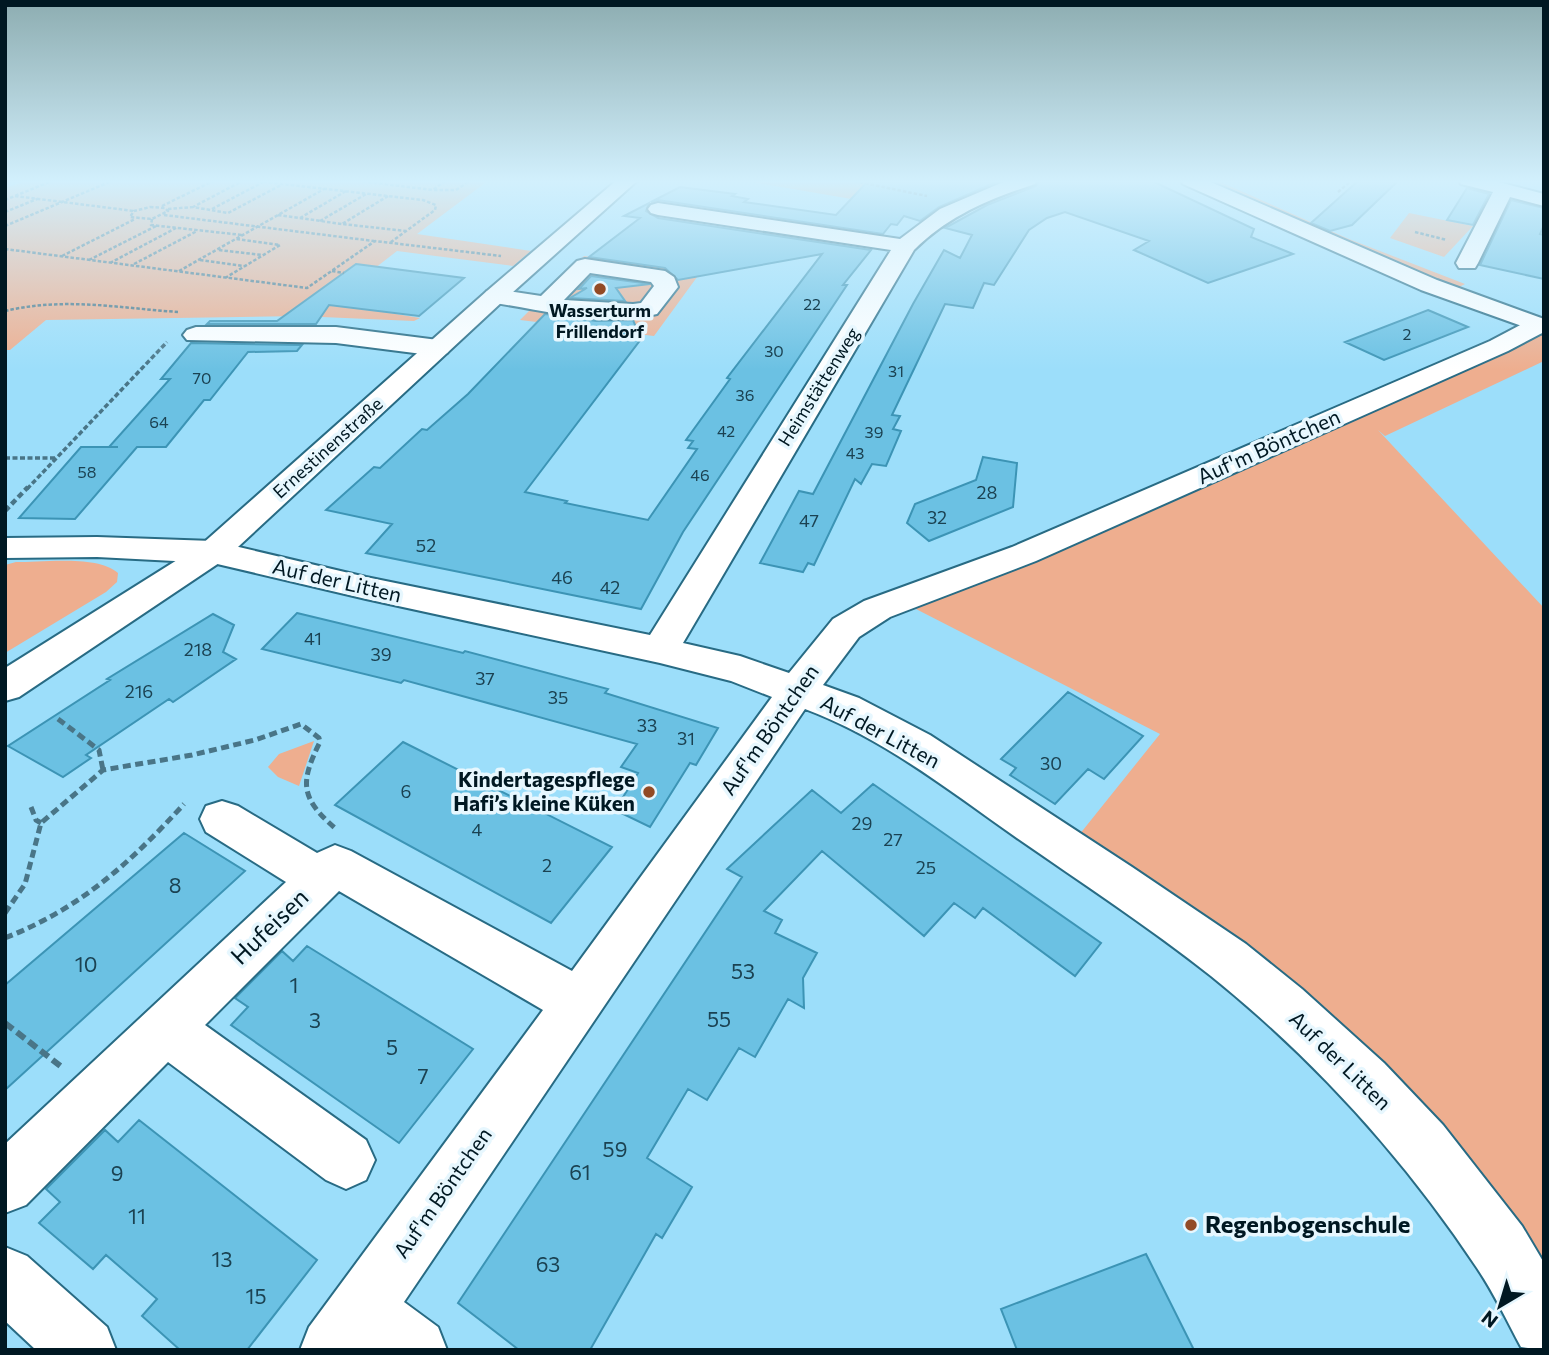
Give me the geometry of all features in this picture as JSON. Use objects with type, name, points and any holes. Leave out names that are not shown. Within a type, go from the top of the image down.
[{"type":"street","name":"Ernestinenstraße","points":[[5,687],[214,552],[555,243]]},
{"type":"street","points":[[887,243],[905,246]]},
{"type":"street","name":"Heimstättenweg","points":[[660,650],[908,243]]},
{"type":"street","points":[[1334,243],[1429,285],[1542,319]]},
{"type":"street","points":[[1374,243],[1542,319]]},
{"type":"street","points":[[1467,263],[1477,243]]},
{"type":"street","points":[[495,296],[547,303]]},
{"type":"street","name":"Auf'm Böntchen","points":[[347,1330],[798,689],[846,628],[877,609],[1024,554],[1499,346],[1542,319]]},
{"type":"street","points":[[185,335],[336,335],[438,348]]},
{"type":"street","name":"Auf der Litten","points":[[5,548],[97,547],[214,552],[366,588],[660,650],[740,670],[845,708],[915,746],[1228,960],[1284,1007],[1364,1082],[1423,1145],[1500,1248],[1544,1324]]},
{"type":"street","points":[[204,811],[321,878]]},
{"type":"street","name":"Hufeisen","points":[[5,1184],[335,865],[578,1002]]},
{"type":"street","points":[[166,1028],[346,1160]]},
{"type":"street","points":[[5,1278],[84,1350]]},
{"type":"street","points":[[347,1330],[415,1350]]},
{"type":"path","points":[[61,256],[87,243]]},
{"type":"path","points":[[89,260],[122,243]]},
{"type":"path","points":[[110,263],[148,243]]},
{"type":"path","points":[[131,265],[173,243]]},
{"type":"path","points":[[179,271],[228,243]]},
{"type":"path","points":[[225,278],[280,244],[273,243]]},
{"type":"path","points":[[5,249],[307,288],[371,243]]},
{"type":"path","points":[[401,243],[536,260]]},
{"type":"path","points":[[217,250],[263,255]]},
{"type":"path","points":[[198,260],[244,266]]},
{"type":"path","points":[[332,271],[344,273]]},
{"type":"path","points":[[5,511],[56,458],[185,335]]},
{"type":"path","points":[[5,458],[56,458]]},
{"type":"path","points":[[58,719],[99,750],[103,770]]},
{"type":"path","points":[[31,807],[36,820],[41,823]]},
{"type":"path","points":[[5,937],[49,921],[204,811]]},
{"type":"path","points":[[5,1023],[98,1095]]},
{"type":"shaded area","points":[[5,243],[479,243],[531,251],[513,266],[397,251],[330,303],[420,318],[414,321],[299,316],[46,320],[10,350],[5,350]]},
{"type":"shaded area","points":[[1348,243],[1360,243],[1465,284],[1455,289]]},
{"type":"shaded area","points":[[1405,243],[1457,243],[1444,257]]},
{"type":"shaded area","points":[[584,256],[700,273],[654,336],[520,320]]},
{"type":"shaded area","points":[[1544,327],[1544,361],[1385,436],[1378,430],[1544,608],[1544,1350],[1540,1350],[1371,1064],[1071,845],[1160,734],[914,608]]},
{"type":"shaded area","points":[[70,561],[98,564],[118,573],[117,582],[106,592],[5,653],[5,565],[16,562]]},
{"type":"shaded area","points":[[314,741],[299,786],[278,777],[268,767],[279,754]]},
{"type":"building","points":[[607,243],[826,243],[871,250],[843,285],[847,285],[683,532],[641,609],[366,553],[392,524],[326,510],[374,467],[380,468],[422,429],[427,430],[468,394],[545,314],[596,321],[633,320],[641,339],[525,492],[648,520],[697,449],[688,448],[693,441],[686,440],[730,379],[727,378],[822,254],[678,280],[665,268],[589,257]]},
{"type":"building","points":[[968,243],[1021,243],[994,285],[984,283],[973,308],[945,304],[892,415],[900,416],[893,429],[901,431],[886,466],[872,464],[861,484],[855,479],[814,565],[808,563],[803,572],[760,563],[799,491],[813,494],[944,250],[960,258]]},
{"type":"building","points":[[1145,243],[1266,243],[1293,254],[1208,283],[1134,250]]},
{"type":"building","points":[[1490,243],[1544,243],[1544,279],[1480,265]]},
{"type":"building","points":[[356,264],[464,278],[419,316],[329,305],[316,324],[207,324],[210,321],[277,321]]},
{"type":"building","name":"Wasserturm Frillendorf","points":[[591,276],[650,284],[616,288],[625,301],[570,298],[587,288],[579,289]]},
{"type":"building","points":[[1428,310],[1468,327],[1384,360],[1345,342]]},
{"type":"building","points":[[191,343],[302,345],[297,351],[248,352],[210,400],[204,400],[166,447],[137,447],[75,519],[19,518],[81,447],[109,447],[170,379],[161,379]]},
{"type":"building","points":[[983,457],[1017,463],[1013,507],[929,541],[907,523],[915,504],[976,480]]},
{"type":"building","points":[[297,613],[463,653],[465,651],[608,689],[605,693],[718,728],[696,765],[690,763],[650,827],[615,810],[638,773],[621,767],[637,744],[404,680],[401,683],[262,649]]},
{"type":"building","points":[[213,614],[234,625],[223,652],[236,659],[173,702],[169,699],[86,755],[91,758],[63,777],[8,746],[110,680],[107,679]]},
{"type":"building","points":[[1068,692],[1143,736],[1104,779],[1088,769],[1055,804],[1010,775],[1016,768],[1001,759]]},
{"type":"building","points":[[403,742],[612,847],[551,923],[335,805]]},
{"type":"building","points":[[873,784],[1101,943],[1075,976],[983,908],[975,918],[954,903],[924,936],[822,851],[764,911],[782,920],[775,933],[817,953],[803,978],[804,1008],[788,999],[755,1057],[739,1048],[707,1100],[688,1089],[647,1158],[692,1187],[662,1238],[656,1234],[590,1350],[519,1350],[458,1303],[742,877],[727,869],[812,790],[841,813]]},
{"type":"building","points":[[184,833],[245,871],[5,1090],[5,985]]},
{"type":"building","points":[[307,946],[473,1049],[399,1143],[231,1025],[248,1007],[235,998],[282,951],[293,961]]},
{"type":"building","points":[[139,1120],[317,1260],[247,1350],[180,1350],[142,1316],[157,1299],[106,1255],[93,1269],[39,1223],[60,1202],[46,1189],[105,1130],[118,1142]]},
{"type":"building","name":"Regenbogenschule","points":[[1146,1254],[1194,1350],[1017,1350],[1001,1309]]},
{"type":"place","name":"Wasserturm Frillendorf","points":[[600,289]]},
{"type":"place","name":"Kindertagespflege Hafi’s kleine Küken","points":[[649,792]]},
{"type":"place","name":"Regenbogenschule","points":[[1191,1225]]}]
